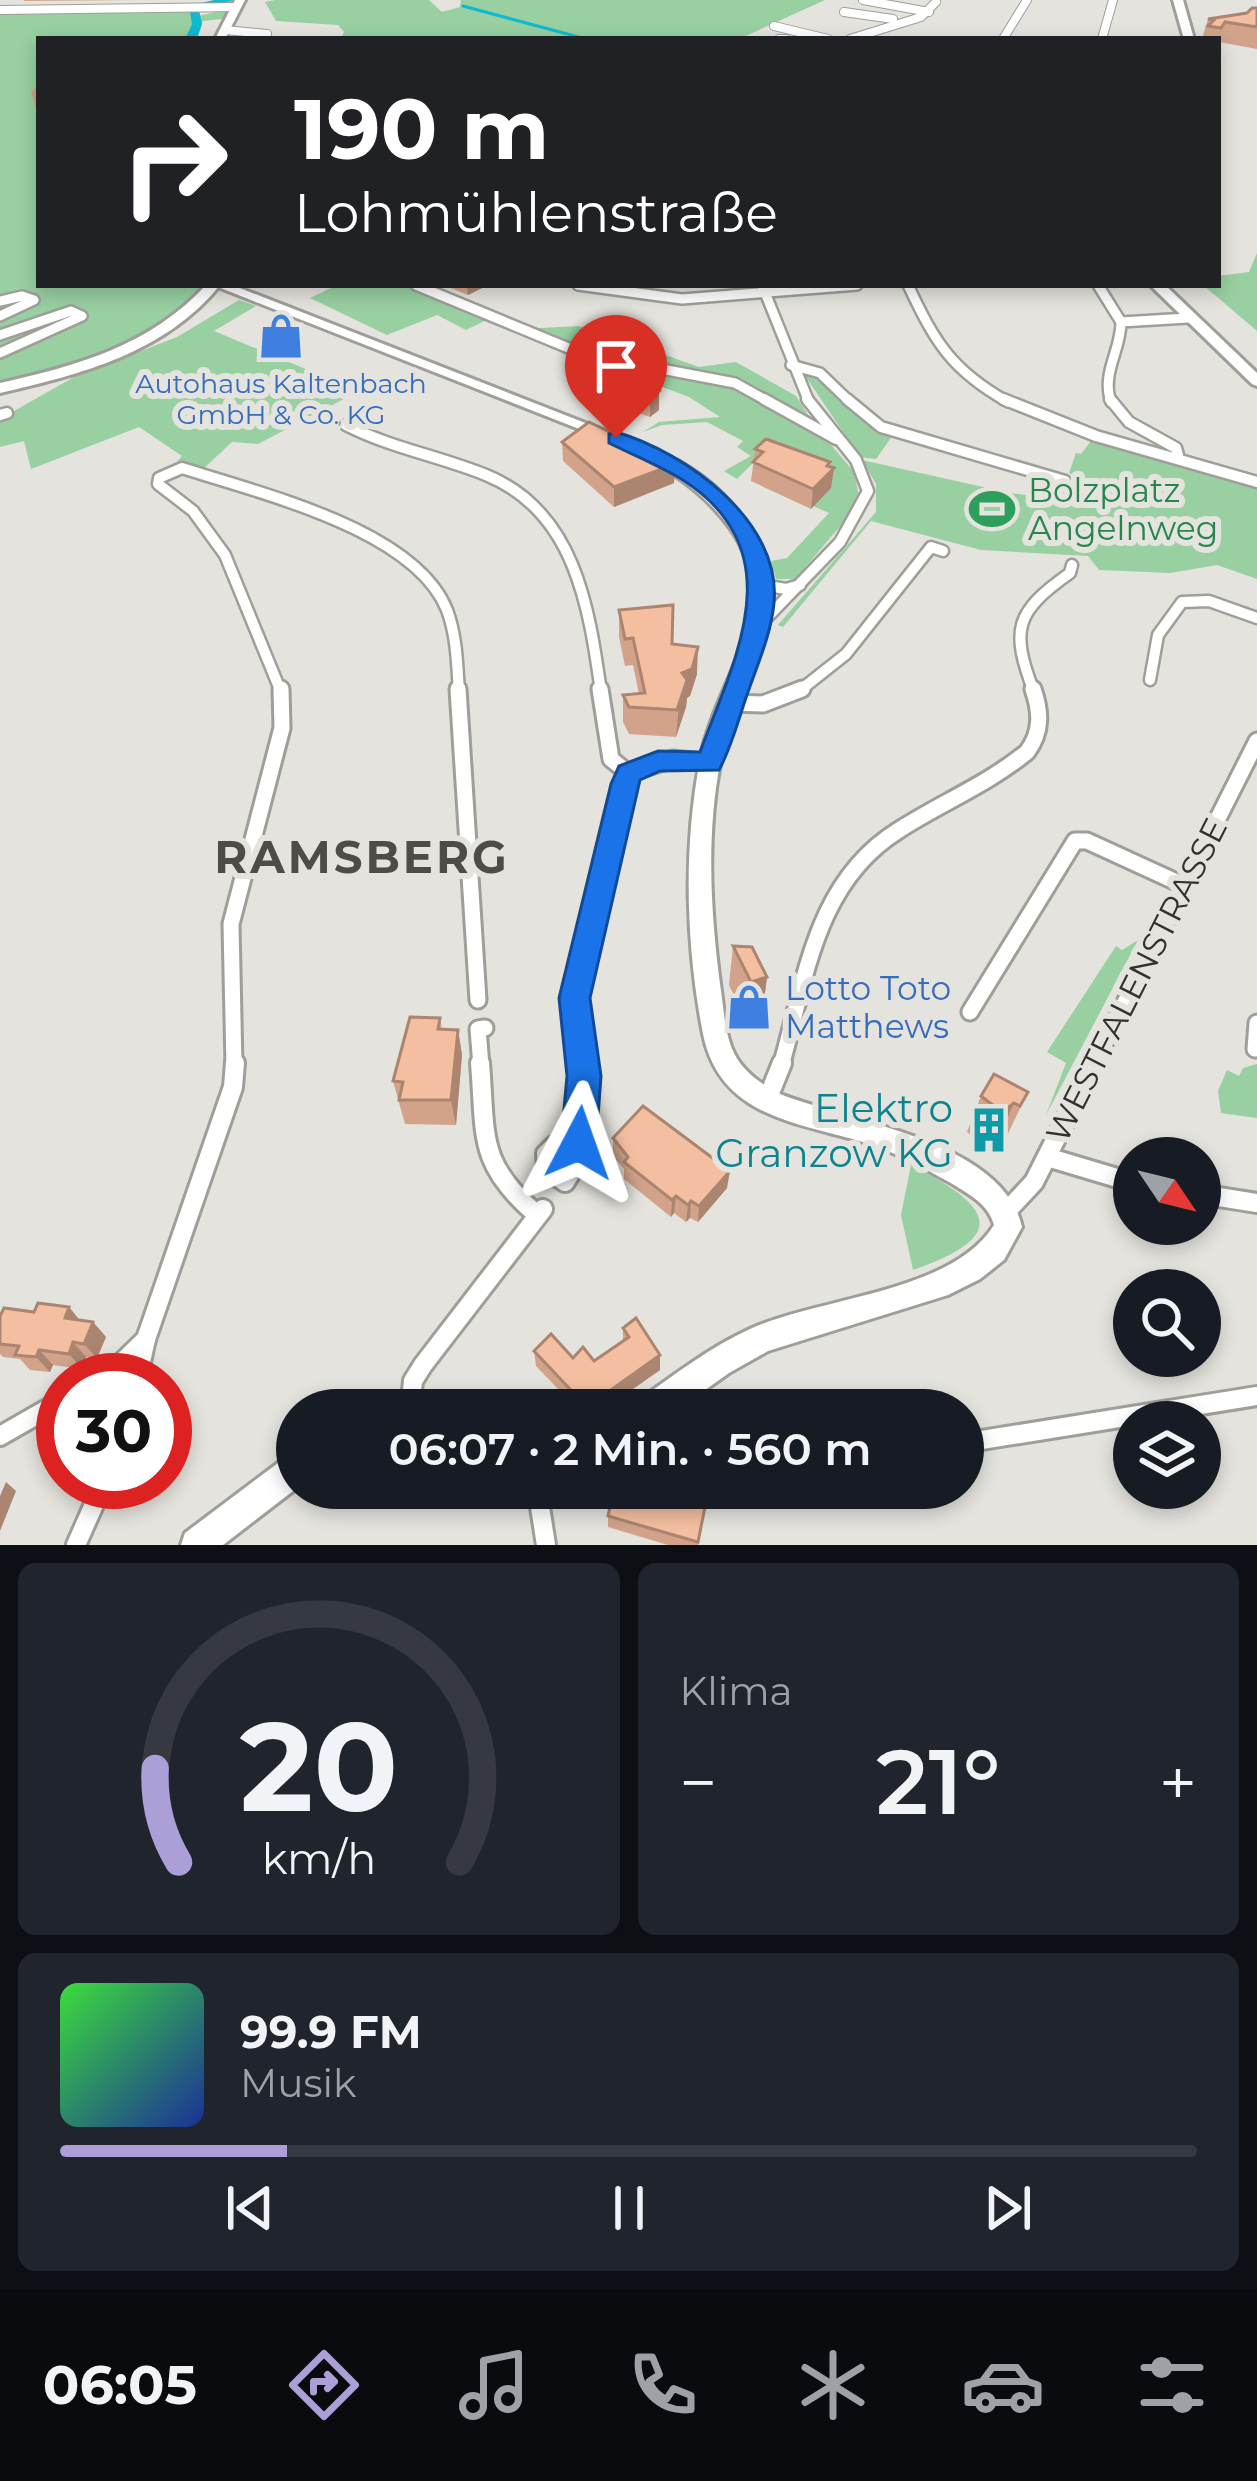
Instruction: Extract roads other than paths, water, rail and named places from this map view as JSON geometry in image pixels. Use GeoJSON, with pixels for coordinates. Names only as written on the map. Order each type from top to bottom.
{"type":"FeatureCollection","features":[{"type":"Feature","properties":{"kind":"main road"},"geometry":{"type":"LineString","coordinates":[[1178,0],[1188,36]]}},
{"type":"Feature","properties":{"kind":"main road"},"geometry":{"type":"LineString","coordinates":[[222,35],[238,3]]}},
{"type":"Feature","properties":{"kind":"main road"},"geometry":{"type":"LineString","coordinates":[[0,388],[118,352],[180,317],[213,288]]}},
{"type":"Feature","properties":{"kind":"main road"},"geometry":{"type":"LineString","coordinates":[[224,288],[631,445],[694,478],[731,513],[752,550],[762,592],[758,627],[710,763],[701,840],[710,1001],[726,1065],[742,1084],[766,1100],[895,1141],[984,1189],[1006,1212],[1008,1227],[1002,1246],[971,1272],[940,1286],[826,1315],[764,1338],[680,1389]]}},
{"type":"Feature","properties":{"kind":"main road"},"geometry":{"type":"LineString","coordinates":[[1159,288],[1257,381]]}},
{"type":"Feature","properties":{"kind":"main road"},"geometry":{"type":"LineString","coordinates":[[198,1545],[276,1484]]}},
{"type":"Feature","properties":{"kind":"street"},"geometry":{"type":"LineString","coordinates":[[1005,36],[1028,0]]}},
{"type":"Feature","properties":{"kind":"street"},"geometry":{"type":"LineString","coordinates":[[1103,36],[1113,0]]}},
{"type":"Feature","properties":{"kind":"street"},"geometry":{"type":"LineString","coordinates":[[862,1],[929,12]]}},
{"type":"Feature","properties":{"kind":"street"},"geometry":{"type":"LineString","coordinates":[[859,36],[929,12],[937,1]]}},
{"type":"Feature","properties":{"kind":"street"},"geometry":{"type":"LineString","coordinates":[[0,10],[198,9],[238,3]]}},
{"type":"Feature","properties":{"kind":"street"},"geometry":{"type":"LineString","coordinates":[[844,12],[899,22]]}},
{"type":"Feature","properties":{"kind":"street"},"geometry":{"type":"LineString","coordinates":[[774,26],[816,36]]}},
{"type":"Feature","properties":{"kind":"street"},"geometry":{"type":"LineString","coordinates":[[222,35],[260,30],[267,36]]}},
{"type":"Feature","properties":{"kind":"street"},"geometry":{"type":"LineString","coordinates":[[423,288],[592,357],[726,380],[836,439]]}},
{"type":"Feature","properties":{"kind":"street"},"geometry":{"type":"LineString","coordinates":[[599,288],[667,298],[801,288]]}},
{"type":"Feature","properties":{"kind":"street"},"geometry":{"type":"LineString","coordinates":[[662,288],[667,298]]}},
{"type":"Feature","properties":{"kind":"street"},"geometry":{"type":"LineString","coordinates":[[910,288],[938,345],[955,366],[994,396],[1048,419],[1257,482]]}},
{"type":"Feature","properties":{"kind":"street"},"geometry":{"type":"LineString","coordinates":[[1100,288],[1120,322],[1121,347],[1106,378],[1108,394],[1125,418],[1176,448],[1177,457]]}},
{"type":"Feature","properties":{"kind":"street"},"geometry":{"type":"LineString","coordinates":[[758,627],[790,598],[867,502],[864,474],[814,411],[791,365],[764,290]]}},
{"type":"Feature","properties":{"kind":"street"},"geometry":{"type":"LineString","coordinates":[[0,302],[22,296],[34,300],[0,316]]}},
{"type":"Feature","properties":{"kind":"street"},"geometry":{"type":"LineString","coordinates":[[0,335],[71,311],[82,316],[52,334],[0,353]]}},
{"type":"Feature","properties":{"kind":"street"},"geometry":{"type":"LineString","coordinates":[[1120,322],[1188,318]]}},
{"type":"Feature","properties":{"kind":"street"},"geometry":{"type":"LineString","coordinates":[[791,365],[828,375],[859,413],[881,428],[1065,481]]}},
{"type":"Feature","properties":{"kind":"street"},"geometry":{"type":"LineString","coordinates":[[346,425],[386,445],[504,483],[528,498],[552,523],[586,612],[611,759],[628,773]]}},
{"type":"Feature","properties":{"kind":"street"},"geometry":{"type":"LineString","coordinates":[[143,1353],[233,1087],[231,924],[283,722],[280,682],[225,555],[193,512],[158,484],[160,478],[182,468],[368,533],[415,562],[441,593],[455,636],[478,1000]]}},
{"type":"Feature","properties":{"kind":"street"},"geometry":{"type":"LineString","coordinates":[[729,703],[767,700],[820,680],[844,660],[890,594],[932,547],[943,551]]}},
{"type":"Feature","properties":{"kind":"street"},"geometry":{"type":"LineString","coordinates":[[766,1100],[810,944],[851,873],[903,824],[1014,766],[1035,743],[1038,714],[1019,652],[1020,626],[1036,597],[1070,573],[1072,565]]}},
{"type":"Feature","properties":{"kind":"street"},"geometry":{"type":"LineString","coordinates":[[762,592],[800,585]]}},
{"type":"Feature","properties":{"kind":"street"},"geometry":{"type":"LineString","coordinates":[[762,592],[790,598]]}},
{"type":"Feature","properties":{"kind":"street"},"geometry":{"type":"LineString","coordinates":[[1150,680],[1158,635],[1182,602],[1203,600],[1257,618]]}},
{"type":"Feature","properties":{"kind":"street","name":"WESTFALENSTRASSE"},"geometry":{"type":"LineString","coordinates":[[1006,1212],[1028,1192],[1047,1157],[1183,885],[1251,765],[1257,741]]}},
{"type":"Feature","properties":{"kind":"street"},"geometry":{"type":"LineString","coordinates":[[628,773],[665,760],[710,763]]}},
{"type":"Feature","properties":{"kind":"street"},"geometry":{"type":"LineString","coordinates":[[579,1143],[584,1076],[574,998],[628,773]]}},
{"type":"Feature","properties":{"kind":"street"},"geometry":{"type":"LineString","coordinates":[[970,1012],[1075,841],[1087,841],[1183,885]]}},
{"type":"Feature","properties":{"kind":"street"},"geometry":{"type":"LineString","coordinates":[[1255,1049],[1257,1023]]}},
{"type":"Feature","properties":{"kind":"street"},"geometry":{"type":"LineString","coordinates":[[412,1389],[413,1381],[469,1301],[540,1211],[506,1188],[487,1155],[478,1029],[485,1028]]}},
{"type":"Feature","properties":{"kind":"street"},"geometry":{"type":"LineString","coordinates":[[1047,1157],[1113,1177]]}},
{"type":"Feature","properties":{"kind":"street"},"geometry":{"type":"LineString","coordinates":[[1221,1197],[1257,1203]]}},
{"type":"Feature","properties":{"kind":"street"},"geometry":{"type":"LineString","coordinates":[[132,1353],[146,1339]]}},
{"type":"Feature","properties":{"kind":"street"},"geometry":{"type":"LineString","coordinates":[[984,1440],[1257,1396]]}},
{"type":"Feature","properties":{"kind":"street"},"geometry":{"type":"LineString","coordinates":[[0,1436],[36,1415]]}},
{"type":"Feature","properties":{"kind":"street"},"geometry":{"type":"LineString","coordinates":[[76,1545],[92,1509]]}},
{"type":"Feature","properties":{"kind":"street"},"geometry":{"type":"LineString","coordinates":[[540,1509],[546,1545]]}},
{"type":"Feature","properties":{"kind":"waterway"},"geometry":{"type":"LineString","coordinates":[[192,36],[197,24],[193,8],[228,0]]}},
{"type":"Feature","properties":{"kind":"waterway"},"geometry":{"type":"LineString","coordinates":[[463,6],[575,36]]}},
{"type":"Feature","properties":{"kind":"place","name":"Autohaus Kaltenbach GmbH & Co. KG"},"geometry":{"type":"Point","coordinates":[281,336]}},
{"type":"Feature","properties":{"kind":"place","name":"Bolzplatz Angelnweg"},"geometry":{"type":"Point","coordinates":[992,509]}},
{"type":"Feature","properties":{"kind":"place","name":"Lotto Toto Matthews"},"geometry":{"type":"Point","coordinates":[749,1007]}},
{"type":"Feature","properties":{"kind":"place","name":"Elektro Granzow KG"},"geometry":{"type":"Point","coordinates":[989,1130]}},
{"type":"Feature","properties":{"kind":"district","name":"RAMSBERG"},"geometry":{"type":"Point","coordinates":[362,856]}}]}
